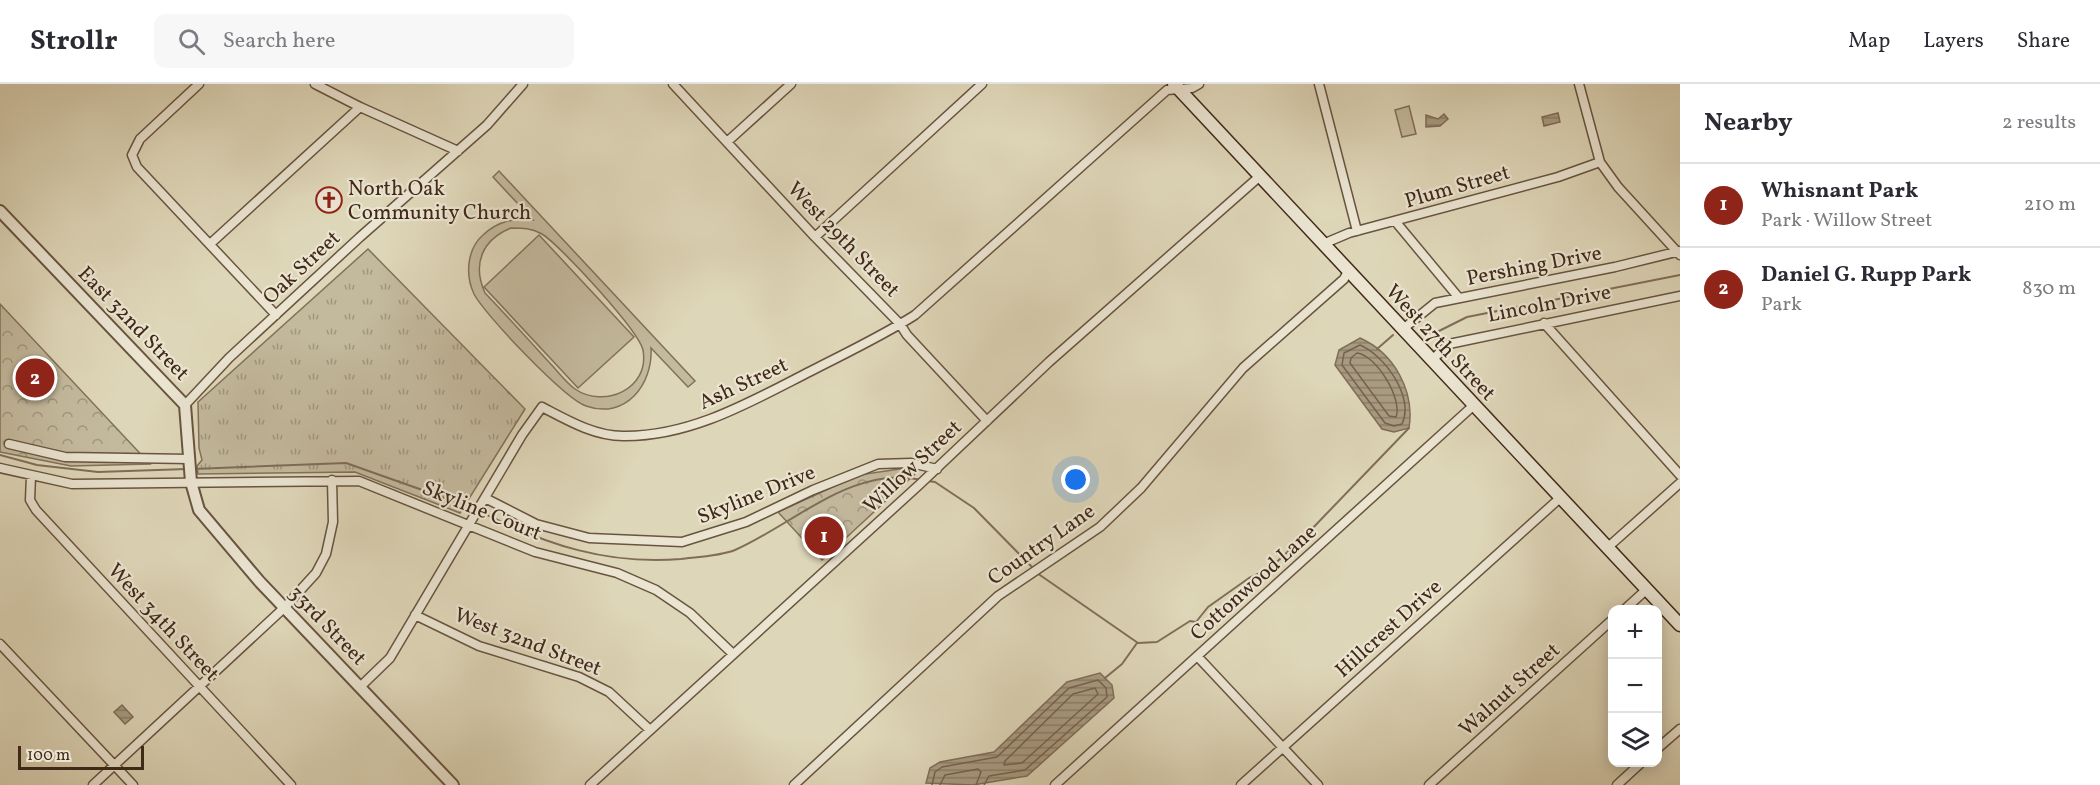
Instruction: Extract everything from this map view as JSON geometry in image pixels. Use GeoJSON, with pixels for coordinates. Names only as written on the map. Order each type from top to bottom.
{"type":"FeatureCollection","features":[{"type":"Feature","properties":{"kind":"main road","name":"West 27th Street"},"geometry":{"type":"LineString","coordinates":[[1177,87],[1680,625]]}},
{"type":"Feature","properties":{"kind":"street"},"geometry":{"type":"LineString","coordinates":[[199,84],[140,139],[132,155],[137,167],[276,315]]}},
{"type":"Feature","properties":{"kind":"street"},"geometry":{"type":"LineString","coordinates":[[315,84],[458,151]]}},
{"type":"Feature","properties":{"kind":"street","name":"Oak Street"},"geometry":{"type":"LineString","coordinates":[[185,405],[229,358],[487,125],[523,84]]}},
{"type":"Feature","properties":{"kind":"street","name":"West 29th Street"},"geometry":{"type":"LineString","coordinates":[[673,84],[815,237],[900,324],[907,335],[987,421]]}},
{"type":"Feature","properties":{"kind":"street"},"geometry":{"type":"LineString","coordinates":[[727,142],[791,84]]}},
{"type":"Feature","properties":{"kind":"street"},"geometry":{"type":"LineString","coordinates":[[815,237],[982,84]]}},
{"type":"Feature","properties":{"kind":"street","name":"Ash Street"},"geometry":{"type":"LineString","coordinates":[[360,687],[390,658],[542,407],[582,427],[621,436],[689,428],[755,400],[900,324],[918,312],[1167,90],[1197,84]]}},
{"type":"Feature","properties":{"kind":"street"},"geometry":{"type":"LineString","coordinates":[[1319,84],[1357,231]]}},
{"type":"Feature","properties":{"kind":"street"},"geometry":{"type":"LineString","coordinates":[[1579,84],[1600,162],[1618,187],[1679,252]]}},
{"type":"Feature","properties":{"kind":"street"},"geometry":{"type":"LineString","coordinates":[[210,244],[360,107]]}},
{"type":"Feature","properties":{"kind":"street","name":"Plum Street"},"geometry":{"type":"LineString","coordinates":[[1323,244],[1357,231],[1558,177],[1600,162]]}},
{"type":"Feature","properties":{"kind":"street","name":"Willow Street"},"geometry":{"type":"LineString","coordinates":[[590,785],[920,485],[1049,362],[1260,176]]}},
{"type":"Feature","properties":{"kind":"street","name":"East 32nd Street"},"geometry":{"type":"LineString","coordinates":[[0,212],[185,405],[191,483]]}},
{"type":"Feature","properties":{"kind":"street"},"geometry":{"type":"LineString","coordinates":[[1395,222],[1459,298]]}},
{"type":"Feature","properties":{"kind":"street","name":"Pershing Drive"},"geometry":{"type":"LineString","coordinates":[[1402,329],[1435,303],[1679,252]]}},
{"type":"Feature","properties":{"kind":"street","name":"Country Lane"},"geometry":{"type":"LineString","coordinates":[[794,785],[998,596],[1100,527],[1141,488],[1243,368],[1344,279],[1348,271]]}},
{"type":"Feature","properties":{"kind":"street","name":"Lincoln Drive"},"geometry":{"type":"LineString","coordinates":[[1432,360],[1449,344],[1680,296]]}},
{"type":"Feature","properties":{"kind":"street"},"geometry":{"type":"LineString","coordinates":[[1544,323],[1680,475]]}},
{"type":"Feature","properties":{"kind":"street","name":"Cottonwood Lane"},"geometry":{"type":"LineString","coordinates":[[1055,785],[1474,405]]}},
{"type":"Feature","properties":{"kind":"street"},"geometry":{"type":"LineString","coordinates":[[9,444],[65,457],[189,459]]}},
{"type":"Feature","properties":{"kind":"street","name":"Skyline Drive"},"geometry":{"type":"LineString","coordinates":[[485,498],[536,524],[589,538],[682,542],[746,522],[872,466],[911,463],[935,471]]}},
{"type":"Feature","properties":{"kind":"street"},"geometry":{"type":"LineString","coordinates":[[0,468],[72,484],[191,483]]}},
{"type":"Feature","properties":{"kind":"street","name":"West 34th Street"},"geometry":{"type":"LineString","coordinates":[[31,476],[30,500],[36,510],[291,785]]}},
{"type":"Feature","properties":{"kind":"street"},"geometry":{"type":"LineString","coordinates":[[93,785],[285,607],[316,573],[326,554],[333,522],[332,480]]}},
{"type":"Feature","properties":{"kind":"street","name":"Skyline Court"},"geometry":{"type":"LineString","coordinates":[[191,483],[332,480],[359,481],[370,484],[535,552],[617,573],[656,590],[690,613],[733,654]]}},
{"type":"Feature","properties":{"kind":"street","name":"33rd Street"},"geometry":{"type":"LineString","coordinates":[[191,483],[199,510],[285,607],[453,785]]}},
{"type":"Feature","properties":{"kind":"street"},"geometry":{"type":"LineString","coordinates":[[1607,548],[1680,483]]}},
{"type":"Feature","properties":{"kind":"street","name":"Hillcrest Drive"},"geometry":{"type":"LineString","coordinates":[[1241,785],[1560,498]]}},
{"type":"Feature","properties":{"kind":"street"},"geometry":{"type":"LineString","coordinates":[[1629,605],[1647,590]]}},
{"type":"Feature","properties":{"kind":"street","name":"West 32nd Street"},"geometry":{"type":"LineString","coordinates":[[416,615],[479,646],[579,677],[609,692],[650,730]]}},
{"type":"Feature","properties":{"kind":"street","name":"Walnut Street"},"geometry":{"type":"LineString","coordinates":[[1429,785],[1608,624]]}},
{"type":"Feature","properties":{"kind":"street"},"geometry":{"type":"LineString","coordinates":[[0,644],[133,785]]}},
{"type":"Feature","properties":{"kind":"street"},"geometry":{"type":"LineString","coordinates":[[1198,657],[1318,785]]}},
{"type":"Feature","properties":{"kind":"street"},"geometry":{"type":"LineString","coordinates":[[1662,745],[1680,729]]}},
{"type":"Feature","properties":{"kind":"street"},"geometry":{"type":"LineString","coordinates":[[1617,785],[1637,767]]}},
{"type":"Feature","properties":{"kind":"green space"},"geometry":{"type":"Polygon","coordinates":[[[1409,106],[1416,134],[1402,137],[1395,110],[1409,106]]]}},
{"type":"Feature","properties":{"kind":"green space"},"geometry":{"type":"Polygon","coordinates":[[[499,171],[695,381],[688,387],[651,348],[647,374],[642,386],[634,396],[613,408],[600,409],[586,406],[576,400],[526,355],[481,305],[469,279],[471,255],[483,235],[494,226],[506,222],[533,220],[493,177],[499,171]],[[511,228],[493,239],[482,254],[480,272],[485,293],[575,389],[587,395],[599,397],[623,392],[632,385],[643,364],[643,350],[628,325],[598,289],[551,241],[534,231],[511,228]]]}},
{"type":"Feature","properties":{"kind":"green space"},"geometry":{"type":"Polygon","coordinates":[[[539,235],[634,337],[578,388],[484,287],[539,235]]]}},
{"type":"Feature","properties":{"kind":"green space"},"geometry":{"type":"Polygon","coordinates":[[[368,249],[525,409],[460,513],[355,472],[198,474],[197,466],[202,460],[199,448],[198,402],[368,249]]]}},
{"type":"Feature","properties":{"kind":"green space"},"geometry":{"type":"Polygon","coordinates":[[[0,304],[150,464],[71,466],[0,452],[0,304]]]}},
{"type":"Feature","properties":{"kind":"green space"},"geometry":{"type":"Polygon","coordinates":[[[906,468],[916,470],[915,474],[822,560],[778,512],[859,475],[906,468]]]}},
{"type":"Feature","properties":{"kind":"water"},"geometry":{"type":"Polygon","coordinates":[[[1558,113],[1560,122],[1544,126],[1542,117],[1558,113]]]}},
{"type":"Feature","properties":{"kind":"water"},"geometry":{"type":"Polygon","coordinates":[[[1444,114],[1448,119],[1440,126],[1426,127],[1426,115],[1438,119],[1444,114]]]}},
{"type":"Feature","properties":{"kind":"water"},"geometry":{"type":"Polygon","coordinates":[[[1360,338],[1383,353],[1399,375],[1409,400],[1409,428],[1394,432],[1382,429],[1335,365],[1339,350],[1360,338]]]}},
{"type":"Feature","properties":{"kind":"water"},"geometry":{"type":"Polygon","coordinates":[[[1100,673],[1112,685],[1114,698],[1027,776],[973,785],[926,783],[930,768],[940,762],[994,752],[1067,682],[1100,673]]]}},
{"type":"Feature","properties":{"kind":"water"},"geometry":{"type":"Polygon","coordinates":[[[122,705],[133,717],[125,724],[114,712],[122,705]]]}},
{"type":"Feature","properties":{"kind":"waterway"},"geometry":{"type":"LineString","coordinates":[[1425,334],[1439,331],[1467,317],[1680,275]]}},
{"type":"Feature","properties":{"kind":"waterway"},"geometry":{"type":"LineString","coordinates":[[1377,349],[1393,335]]}},
{"type":"Feature","properties":{"kind":"waterway"},"geometry":{"type":"LineString","coordinates":[[1037,573],[1138,643],[1157,642],[1190,621],[1196,622],[1208,607],[1249,578],[1269,569],[1307,534],[1409,428]]}},
{"type":"Feature","properties":{"kind":"waterway"},"geometry":{"type":"LineString","coordinates":[[0,455],[37,465],[98,472],[187,469]]}},
{"type":"Feature","properties":{"kind":"waterway"},"geometry":{"type":"LineString","coordinates":[[193,469],[346,463],[476,509]]}},
{"type":"Feature","properties":{"kind":"waterway"},"geometry":{"type":"LineString","coordinates":[[481,512],[530,534],[578,550],[628,559],[681,559],[716,555],[735,550],[825,499],[849,488],[897,477],[922,480]]}},
{"type":"Feature","properties":{"kind":"waterway"},"geometry":{"type":"LineString","coordinates":[[928,481],[935,482],[974,508],[1033,568]]}},
{"type":"Feature","properties":{"kind":"waterway"},"geometry":{"type":"LineString","coordinates":[[1105,678],[1122,664],[1137,643]]}},
{"type":"Feature","properties":{"kind":"place","name":"North Oak Community Church"},"geometry":{"type":"Point","coordinates":[329,200]}},
{"type":"Feature","properties":{"kind":"place","name":"Daniel G. Rupp Park"},"geometry":{"type":"Point","coordinates":[35,378]}},
{"type":"Feature","properties":{"kind":"place","name":"Whisnant Park"},"geometry":{"type":"Point","coordinates":[824,536]}}]}
